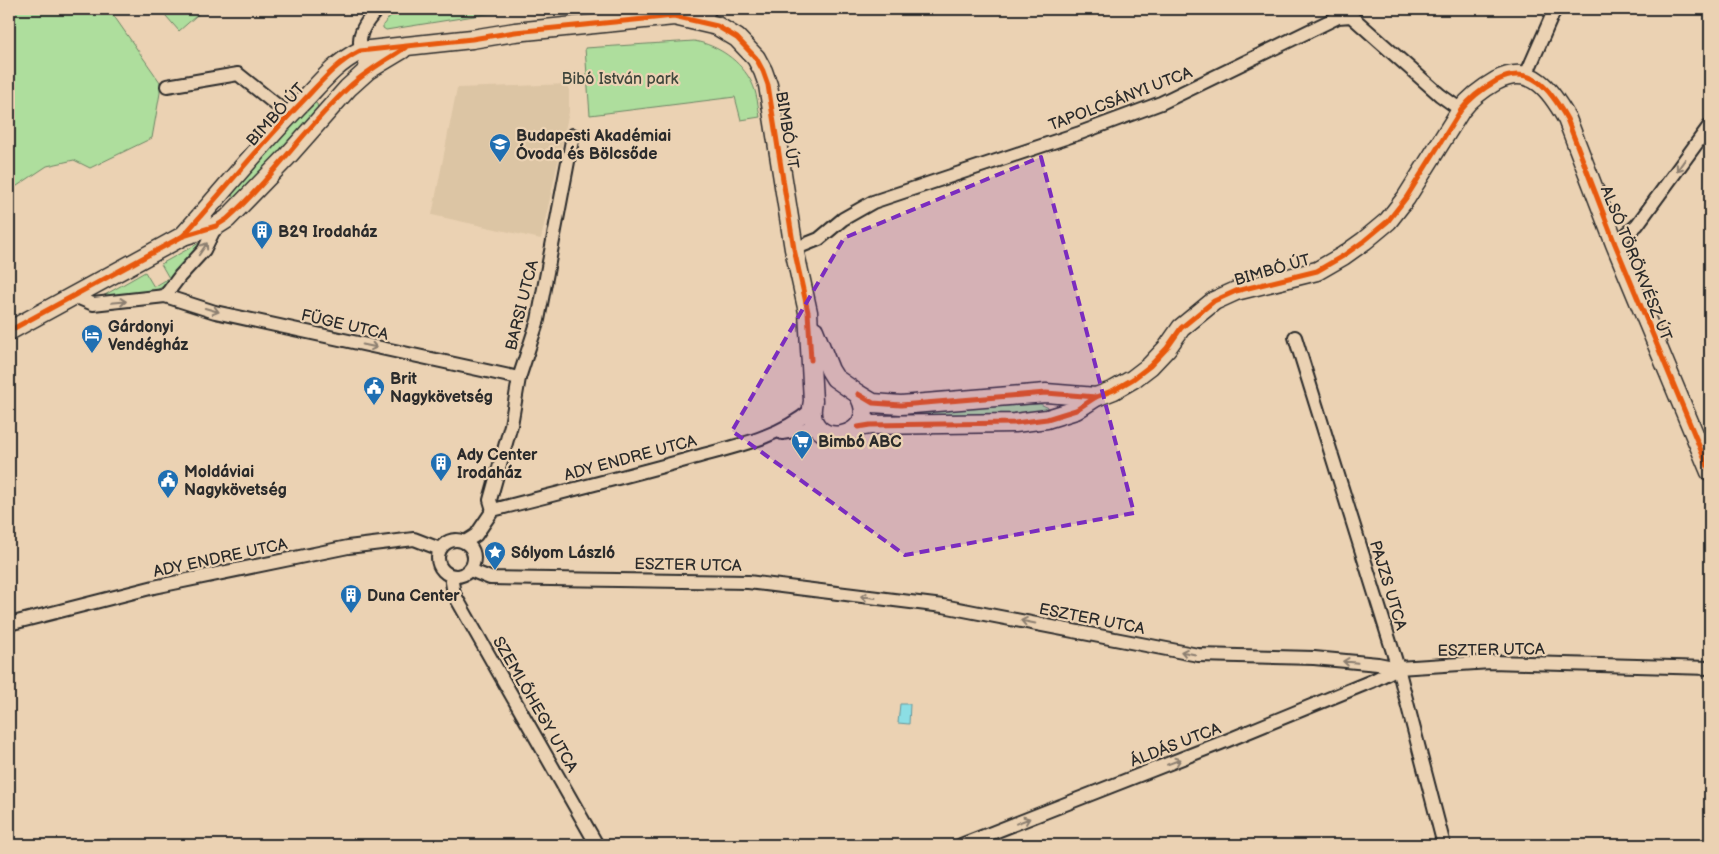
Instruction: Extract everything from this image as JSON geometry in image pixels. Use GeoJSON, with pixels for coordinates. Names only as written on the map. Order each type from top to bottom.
{"type":"FeatureCollection","features":[{"type":"Feature","properties":{"kind":"street"},"geometry":{"type":"LineString","coordinates":[[368,70],[360,52],[360,38],[366,22],[378,9]]}},
{"type":"Feature","properties":{"kind":"street"},"geometry":{"type":"LineString","coordinates":[[1526,75],[1555,9]]}},
{"type":"Feature","properties":{"kind":"street","name":"BIMBÓ ÚT"},"geometry":{"type":"LineString","coordinates":[[183,236],[289,115],[335,67],[347,58],[360,52],[515,32],[674,16],[706,15],[717,26],[737,38],[756,58],[763,71],[768,86],[794,249],[808,312],[830,370],[835,378],[873,403],[901,404],[1046,393],[1096,397]]}},
{"type":"Feature","properties":{"kind":"street","name":"TAPOLCSÁNYI UTCA"},"geometry":{"type":"LineString","coordinates":[[794,249],[819,239],[843,220],[873,202],[1080,133],[1161,103],[1338,17],[1351,16],[1444,99],[1461,110]]}},
{"type":"Feature","properties":{"kind":"street","name":"BIMBÓ ÚT"},"geometry":{"type":"LineString","coordinates":[[9,331],[183,236],[216,226],[227,219],[238,210],[348,88],[368,70],[407,46]]}},
{"type":"Feature","properties":{"kind":"street"},"geometry":{"type":"LineString","coordinates":[[167,86],[238,74],[289,115]]}},
{"type":"Feature","properties":{"kind":"street","name":"BIMBÓ ÚT"},"geometry":{"type":"LineString","coordinates":[[808,312],[813,419],[817,427],[824,433],[842,436],[858,427],[878,425],[1015,423],[1047,419],[1076,410],[1096,397],[1114,390],[1133,379],[1150,366],[1182,328],[1214,301],[1236,291],[1317,271],[1364,241],[1388,221],[1406,198],[1470,98],[1489,85],[1512,74],[1526,75]]}},
{"type":"Feature","properties":{"kind":"street","name":"ALSÓ TÖRÖKVÉSZ ÚT"},"geometry":{"type":"LineString","coordinates":[[1526,75],[1535,79],[1557,101],[1567,120],[1615,244],[1710,472]]}},
{"type":"Feature","properties":{"kind":"street"},"geometry":{"type":"LineString","coordinates":[[1615,244],[1637,225],[1710,126]]}},
{"type":"Feature","properties":{"kind":"street","name":"BARSI UTCA"},"geometry":{"type":"LineString","coordinates":[[493,510],[490,500],[511,425],[519,378],[538,320],[573,135]]}},
{"type":"Feature","properties":{"kind":"street"},"geometry":{"type":"LineString","coordinates":[[165,296],[204,250],[216,226]]}},
{"type":"Feature","properties":{"kind":"street","name":"FÜGE UTCA"},"geometry":{"type":"LineString","coordinates":[[74,296],[94,304],[165,296],[215,312],[519,378]]}},
{"type":"Feature","properties":{"kind":"street","name":"PAJZS UTCA"},"geometry":{"type":"LineString","coordinates":[[1295,337],[1398,668],[1444,845]]}},
{"type":"Feature","properties":{"kind":"street"},"geometry":{"type":"LineString","coordinates":[[812,406],[825,389],[832,386],[852,390],[863,406],[862,420],[858,427]]}},
{"type":"Feature","properties":{"kind":"street","name":"ADY ENDRE UTCA"},"geometry":{"type":"LineString","coordinates":[[493,510],[630,475],[770,435],[801,419],[812,406]]}},
{"type":"Feature","properties":{"kind":"street"},"geometry":{"type":"LineString","coordinates":[[770,435],[817,427]]}},
{"type":"Feature","properties":{"kind":"street"},"geometry":{"type":"LineString","coordinates":[[465,542],[476,535],[493,510]]}},
{"type":"Feature","properties":{"kind":"street","name":"ADY ENDRE UTCA"},"geometry":{"type":"LineString","coordinates":[[9,624],[154,587],[348,547],[414,539],[440,549]]}},
{"type":"Feature","properties":{"kind":"street"},"geometry":{"type":"LineString","coordinates":[[449,541],[465,542],[473,550],[473,566],[461,576],[446,574],[439,565],[440,549],[449,541]]}},
{"type":"Feature","properties":{"kind":"street","name":"ESZTER UTCA"},"geometry":{"type":"LineString","coordinates":[[470,570],[490,578],[748,582],[943,606],[1198,655],[1314,658],[1378,664],[1398,668],[1491,662],[1710,668]]}},
{"type":"Feature","properties":{"kind":"street","name":"SZEMLŐHEGY UTCA"},"geometry":{"type":"LineString","coordinates":[[451,576],[454,594],[597,845]]}},
{"type":"Feature","properties":{"kind":"street","name":"ÁLDÁS UTCA"},"geometry":{"type":"LineString","coordinates":[[961,845],[1249,732],[1372,681],[1398,668]]}},
{"type":"Feature","properties":{"kind":"highlighted area"},"geometry":{"type":"Polygon","coordinates":[[[1041,157],[1134,513],[905,555],[732,431],[844,238],[1041,157]]]}},
{"type":"Feature","properties":{"kind":"shaded area","name":"Budapesti Akadémiai Óvoda és Bölcsőde"},"geometry":{"type":"Polygon","coordinates":[[[569,84],[569,112],[541,239],[432,215],[457,88],[569,84]]]}},
{"type":"Feature","properties":{"kind":"green space"},"geometry":{"type":"Polygon","coordinates":[[[9,9],[109,9],[160,82],[160,93],[152,138],[90,168],[74,160],[47,166],[11,190],[12,201],[9,199],[9,9]]]}},
{"type":"Feature","properties":{"kind":"green space"},"geometry":{"type":"Polygon","coordinates":[[[160,9],[204,9],[179,31],[160,9]]]}},
{"type":"Feature","properties":{"kind":"green space"},"geometry":{"type":"Polygon","coordinates":[[[396,9],[488,9],[493,13],[386,30],[383,28],[383,25],[396,9]]]}},
{"type":"Feature","properties":{"kind":"green space","name":"Bibó István park"},"geometry":{"type":"Polygon","coordinates":[[[694,41],[720,50],[742,68],[754,87],[760,117],[741,120],[735,97],[590,115],[585,48],[694,41]]]}},
{"type":"Feature","properties":{"kind":"green space"},"geometry":{"type":"Polygon","coordinates":[[[309,102],[317,104],[318,109],[237,200],[233,199],[232,191],[309,102]]]}},
{"type":"Feature","properties":{"kind":"green space"},"geometry":{"type":"Polygon","coordinates":[[[199,243],[201,246],[180,270],[169,282],[157,290],[137,295],[103,296],[145,272],[154,287],[169,278],[161,264],[199,243]]]}},
{"type":"Feature","properties":{"kind":"green space"},"geometry":{"type":"Polygon","coordinates":[[[1040,404],[1049,408],[1040,412],[920,421],[914,414],[918,411],[1040,404]]]}},
{"type":"Feature","properties":{"kind":"water"},"geometry":{"type":"Polygon","coordinates":[[[900,704],[910,704],[909,724],[898,723],[900,704]]]}},
{"type":"Feature","properties":{"kind":"cycle path"},"geometry":{"type":"LineString","coordinates":[[183,236],[272,134],[323,80],[336,67],[360,51],[472,39],[515,32],[674,16],[717,26],[737,38],[756,58],[763,71],[768,85],[794,249],[808,312],[811,360]]}},
{"type":"Feature","properties":{"kind":"cycle path"},"geometry":{"type":"LineString","coordinates":[[9,331],[183,236],[216,226],[227,219],[259,187],[318,119],[349,87],[369,71],[405,48]]}},
{"type":"Feature","properties":{"kind":"cycle path"},"geometry":{"type":"LineString","coordinates":[[858,427],[870,425],[1015,423],[1047,419],[1076,410],[1096,397],[1114,390],[1150,366],[1167,348],[1181,328],[1214,301],[1236,291],[1317,271],[1364,241],[1388,221],[1406,198],[1461,110],[1469,101],[1481,90],[1496,81],[1509,76],[1520,75],[1530,77],[1539,82],[1554,99],[1567,119],[1615,244],[1710,472]]}},
{"type":"Feature","properties":{"kind":"cycle path"},"geometry":{"type":"LineString","coordinates":[[858,394],[873,403],[901,405],[1046,393],[1096,397]]}},
{"type":"Feature","properties":{"kind":"place","name":"Budapesti Akadémiai Óvoda és Bölcsőde"},"geometry":{"type":"Point","coordinates":[500,163]}},
{"type":"Feature","properties":{"kind":"place","name":"B29 Irodaház"},"geometry":{"type":"Point","coordinates":[262,250]}},
{"type":"Feature","properties":{"kind":"place","name":"Gárdonyi Vendégház"},"geometry":{"type":"Point","coordinates":[92,354]}},
{"type":"Feature","properties":{"kind":"place","name":"Brit Nagykövetség"},"geometry":{"type":"Point","coordinates":[374,406]}},
{"type":"Feature","properties":{"kind":"place","name":"Bimbó ABC"},"geometry":{"type":"Point","coordinates":[802,460]}},
{"type":"Feature","properties":{"kind":"place","name":"Ady Center Irodaház"},"geometry":{"type":"Point","coordinates":[441,482]}},
{"type":"Feature","properties":{"kind":"place","name":"Moldáviai Nagykövetség"},"geometry":{"type":"Point","coordinates":[168,499]}},
{"type":"Feature","properties":{"kind":"place","name":"Sólyom László"},"geometry":{"type":"Point","coordinates":[495,571]}},
{"type":"Feature","properties":{"kind":"place","name":"Duna Center"},"geometry":{"type":"Point","coordinates":[351,614]}}]}
